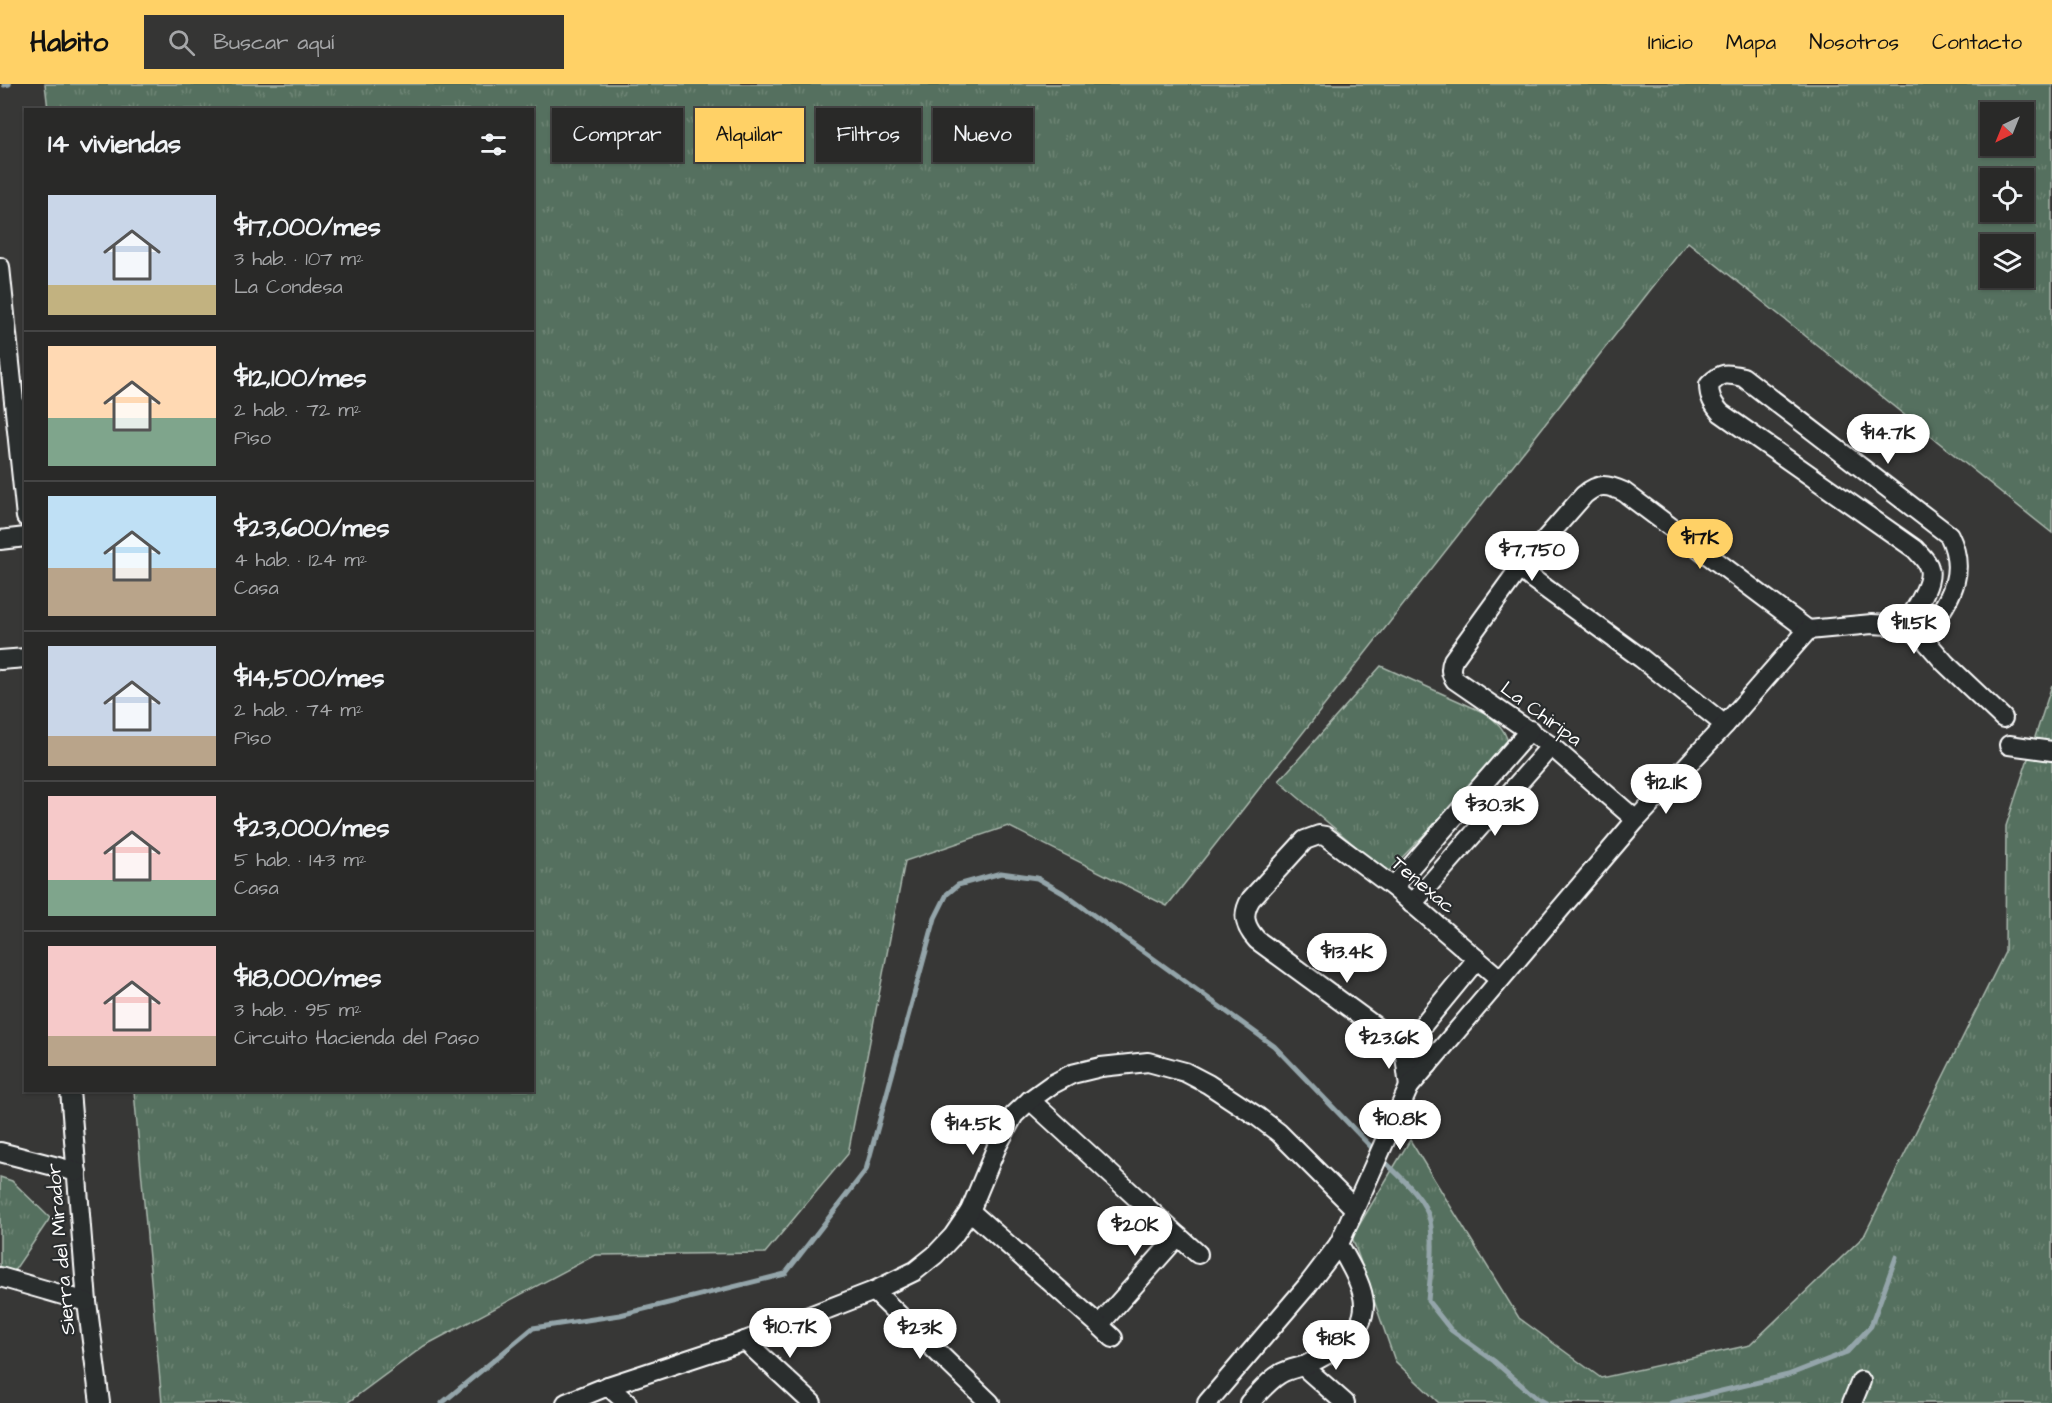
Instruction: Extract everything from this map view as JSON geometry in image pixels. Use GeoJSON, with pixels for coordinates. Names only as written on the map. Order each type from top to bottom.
{"type":"FeatureCollection","features":[{"type":"Feature","properties":{"kind":"street"},"geometry":{"type":"LineString","coordinates":[[0,267],[24,498]]}},
{"type":"Feature","properties":{"kind":"street"},"geometry":{"type":"LineString","coordinates":[[1905,626],[1928,583],[1930,571],[1927,561],[1915,549],[1721,413],[1709,395],[1709,384],[1716,377],[1728,373],[1743,377],[1949,535],[1959,565],[1955,585],[1924,639]]}},
{"type":"Feature","properties":{"kind":"street"},"geometry":{"type":"LineString","coordinates":[[1725,725],[1641,658],[1519,569],[1593,487],[1603,484],[1612,486],[1639,502],[1808,630],[1872,624],[1905,626],[1924,639],[1945,663],[2003,718]]}},
{"type":"Feature","properties":{"kind":"street"},"geometry":{"type":"LineString","coordinates":[[0,540],[24,537]]}},
{"type":"Feature","properties":{"kind":"street","name":"La Chiripa"},"geometry":{"type":"LineString","coordinates":[[1519,569],[1453,660],[1450,667],[1455,680],[1551,746],[1636,820]]}},
{"type":"Feature","properties":{"kind":"street"},"geometry":{"type":"LineString","coordinates":[[1928,583],[1955,585]]}},
{"type":"Feature","properties":{"kind":"street"},"geometry":{"type":"LineString","coordinates":[[1207,1403],[1307,1286],[1339,1244],[1409,1087],[1636,820],[1725,725],[1808,630]]}},
{"type":"Feature","properties":{"kind":"street"},"geometry":{"type":"LineString","coordinates":[[0,660],[24,658]]}},
{"type":"Feature","properties":{"kind":"street"},"geometry":{"type":"LineString","coordinates":[[1393,887],[1530,730]]}},
{"type":"Feature","properties":{"kind":"street"},"geometry":{"type":"LineString","coordinates":[[2009,745],[2052,751]]}},
{"type":"Feature","properties":{"kind":"street"},"geometry":{"type":"LineString","coordinates":[[1412,904],[1551,746]]}},
{"type":"Feature","properties":{"kind":"street","name":"Tenexac"},"geometry":{"type":"LineString","coordinates":[[1404,1048],[1250,933],[1244,916],[1251,899],[1301,844],[1319,835],[1332,840],[1393,887],[1500,979]]}},
{"type":"Feature","properties":{"kind":"street"},"geometry":{"type":"LineString","coordinates":[[1409,1087],[1404,1048],[1477,959]]}},
{"type":"Feature","properties":{"kind":"street"},"geometry":{"type":"LineString","coordinates":[[1404,1048],[1428,1065]]}},
{"type":"Feature","properties":{"kind":"street"},"geometry":{"type":"LineString","coordinates":[[566,1403],[608,1386],[744,1341],[874,1291],[915,1271],[953,1236],[970,1211],[1004,1131],[1014,1115],[1051,1085],[1072,1074],[1101,1067],[1149,1062],[1177,1070],[1208,1084],[1258,1117],[1296,1149],[1355,1209]]}},
{"type":"Feature","properties":{"kind":"street","name":"Sierra del Mirador"},"geometry":{"type":"LineString","coordinates":[[70,1092],[87,1302],[100,1403]]}},
{"type":"Feature","properties":{"kind":"street"},"geometry":{"type":"LineString","coordinates":[[1030,1100],[1198,1254]]}},
{"type":"Feature","properties":{"kind":"street"},"geometry":{"type":"LineString","coordinates":[[0,1152],[76,1172]]}},
{"type":"Feature","properties":{"kind":"street"},"geometry":{"type":"LineString","coordinates":[[970,1211],[1113,1338]]}},
{"type":"Feature","properties":{"kind":"street"},"geometry":{"type":"LineString","coordinates":[[1099,1325],[1178,1236]]}},
{"type":"Feature","properties":{"kind":"street"},"geometry":{"type":"LineString","coordinates":[[1250,1403],[1272,1379],[1289,1369],[1303,1366],[1330,1352],[1350,1337],[1359,1326],[1363,1315],[1362,1292],[1339,1244]]}},
{"type":"Feature","properties":{"kind":"street"},"geometry":{"type":"LineString","coordinates":[[0,1277],[87,1302]]}},
{"type":"Feature","properties":{"kind":"street"},"geometry":{"type":"LineString","coordinates":[[874,1291],[990,1403]]}},
{"type":"Feature","properties":{"kind":"street"},"geometry":{"type":"LineString","coordinates":[[744,1341],[812,1403]]}},
{"type":"Feature","properties":{"kind":"street"},"geometry":{"type":"LineString","coordinates":[[1303,1366],[1346,1403]]}},
{"type":"Feature","properties":{"kind":"street"},"geometry":{"type":"LineString","coordinates":[[1852,1403],[1861,1381]]}},
{"type":"Feature","properties":{"kind":"street"},"geometry":{"type":"LineString","coordinates":[[608,1386],[627,1403]]}},
{"type":"Feature","properties":{"kind":"green space"},"geometry":{"type":"Polygon","coordinates":[[[45,84],[2052,84],[2052,533],[1688,242],[1167,906],[1008,826],[905,861],[848,1154],[765,1253],[595,1255],[424,1346],[347,1403],[162,1403],[134,1092],[534,1092],[534,108],[48,108],[45,84]]]}},
{"type":"Feature","properties":{"kind":"green space"},"geometry":{"type":"Polygon","coordinates":[[[1381,666],[1485,713],[1500,726],[1508,742],[1504,752],[1387,873],[1279,781],[1381,666]]]}},
{"type":"Feature","properties":{"kind":"green space"},"geometry":{"type":"Polygon","coordinates":[[[2052,685],[2052,1403],[1439,1403],[1395,1361],[1352,1237],[1410,1140],[1519,1318],[1601,1378],[1750,1345],[1864,1236],[2005,952],[2006,826],[2052,685]]]}},
{"type":"Feature","properties":{"kind":"green space"},"geometry":{"type":"Polygon","coordinates":[[[0,1177],[12,1181],[50,1218],[14,1271],[0,1267],[0,1177]]]}},
{"type":"Feature","properties":{"kind":"waterway"},"geometry":{"type":"LineString","coordinates":[[4,85],[9,84]]}},
{"type":"Feature","properties":{"kind":"waterway"},"geometry":{"type":"LineString","coordinates":[[442,1403],[533,1328],[620,1315],[785,1274],[866,1170],[935,918],[947,894],[958,885],[1001,873],[1037,878],[1063,893],[1274,1046],[1376,1152]]}},
{"type":"Feature","properties":{"kind":"waterway"},"geometry":{"type":"LineString","coordinates":[[1382,1159],[1417,1195],[1430,1221],[1432,1261],[1428,1301],[1451,1330],[1494,1361],[1535,1397],[1546,1403]]}},
{"type":"Feature","properties":{"kind":"waterway"},"geometry":{"type":"LineString","coordinates":[[1671,1403],[1788,1375],[1847,1352],[1871,1326],[1896,1257]]}}]}
